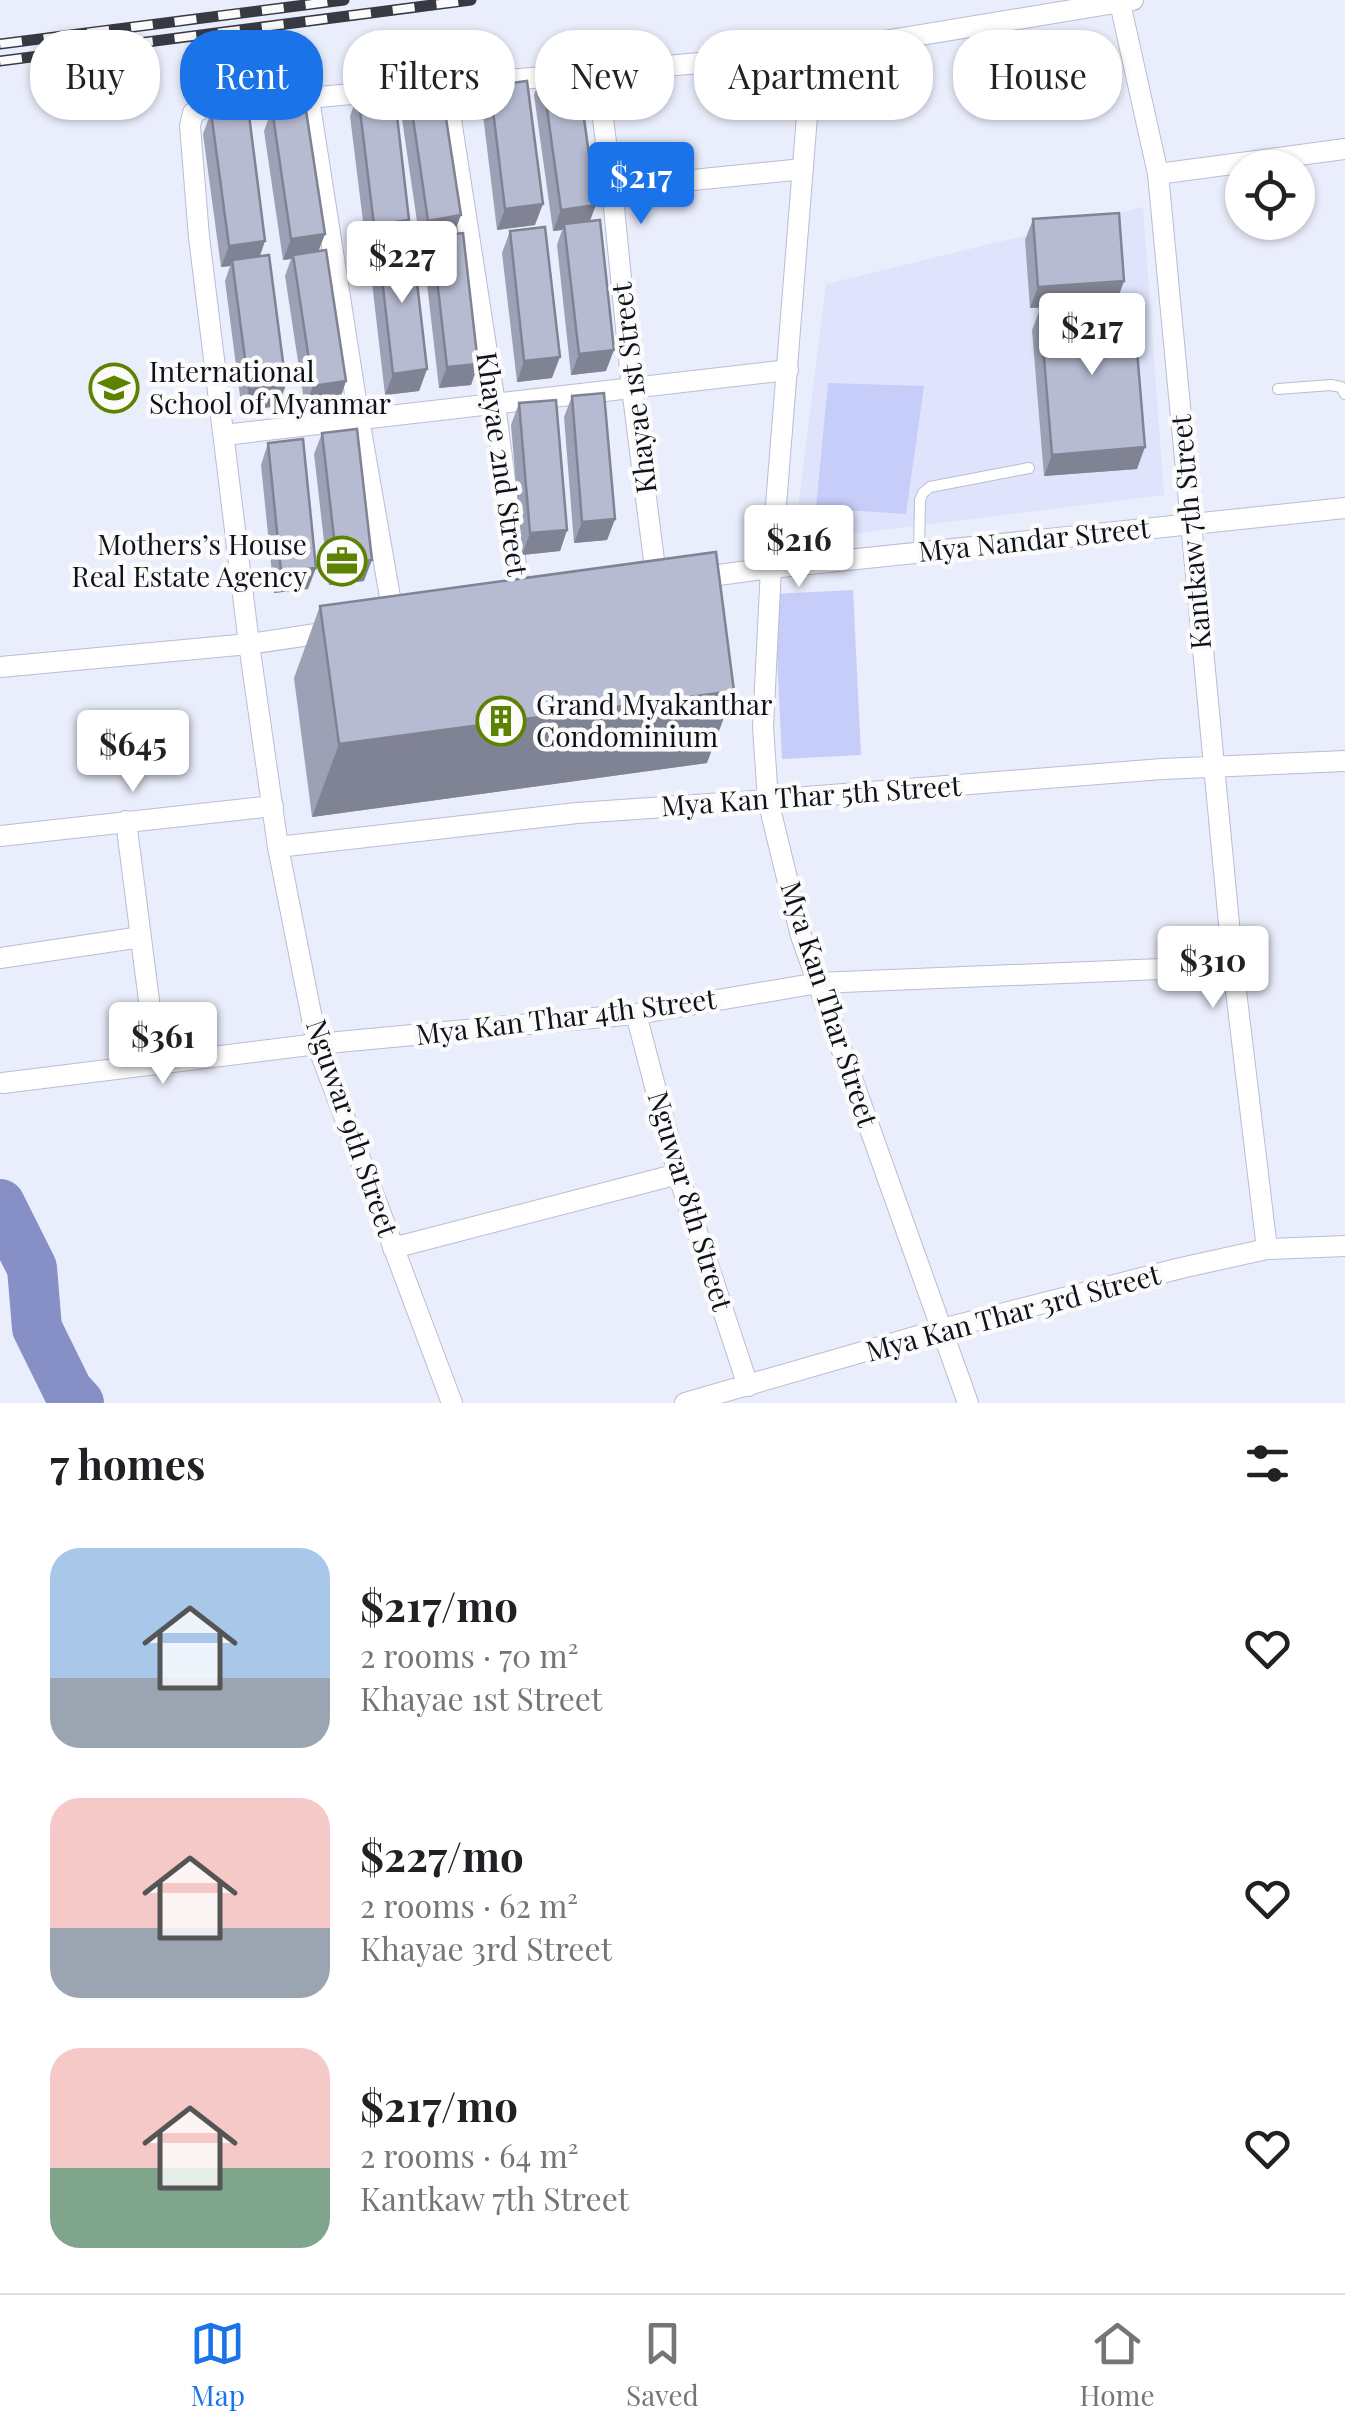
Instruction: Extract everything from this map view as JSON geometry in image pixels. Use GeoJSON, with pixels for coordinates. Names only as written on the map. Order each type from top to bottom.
{"type":"FeatureCollection","features":[{"type":"Feature","properties":{"kind":"street"},"geometry":{"type":"LineString","coordinates":[[933,32],[1126,1]]}},
{"type":"Feature","properties":{"kind":"street","name":"Kantkaw 7th Street"},"geometry":{"type":"LineString","coordinates":[[1126,1],[1158,174],[1233,966],[1267,1249]]}},
{"type":"Feature","properties":{"kind":"street","name":"Nguwar 9th Street"},"geometry":{"type":"LineString","coordinates":[[191,120],[199,237],[249,644],[278,847],[317,1044],[452,1403]]}},
{"type":"Feature","properties":{"kind":"street"},"geometry":{"type":"LineString","coordinates":[[0,666],[249,644],[386,624],[312,120]]}},
{"type":"Feature","properties":{"kind":"street","name":"Khayae 2nd Street"},"geometry":{"type":"LineString","coordinates":[[451,120],[522,604]]}},
{"type":"Feature","properties":{"kind":"street","name":"Khayae 1st Street"},"geometry":{"type":"LineString","coordinates":[[603,120],[632,388],[648,585]]}},
{"type":"Feature","properties":{"kind":"street","name":"Mya Kan Thar Street"},"geometry":{"type":"LineString","coordinates":[[807,120],[771,568],[762,727],[768,800],[801,936],[968,1403]]}},
{"type":"Feature","properties":{"kind":"street"},"geometry":{"type":"LineString","coordinates":[[1158,174],[1345,149]]}},
{"type":"Feature","properties":{"kind":"street"},"geometry":{"type":"LineString","coordinates":[[612,188],[803,169]]}},
{"type":"Feature","properties":{"kind":"street"},"geometry":{"type":"LineString","coordinates":[[224,435],[788,370]]}},
{"type":"Feature","properties":{"kind":"street","name":"Mya Nandar Street"},"geometry":{"type":"LineString","coordinates":[[648,585],[771,568],[1345,508]]}},
{"type":"Feature","properties":{"kind":"street","name":"Mya Kan Thar 5th Street"},"geometry":{"type":"LineString","coordinates":[[278,847],[577,813],[1162,769],[1345,761]]}},
{"type":"Feature","properties":{"kind":"street"},"geometry":{"type":"LineString","coordinates":[[0,836],[272,806]]}},
{"type":"Feature","properties":{"kind":"street"},"geometry":{"type":"LineString","coordinates":[[126,821],[158,1063]]}},
{"type":"Feature","properties":{"kind":"street"},"geometry":{"type":"LineString","coordinates":[[0,958],[141,937]]}},
{"type":"Feature","properties":{"kind":"street","name":"Mya Kan Thar 4th Street"},"geometry":{"type":"LineString","coordinates":[[3,1084],[317,1044],[636,1014],[818,983],[1233,966]]}},
{"type":"Feature","properties":{"kind":"street","name":"Nguwar 8th Street"},"geometry":{"type":"LineString","coordinates":[[636,1014],[678,1174],[748,1386]]}},
{"type":"Feature","properties":{"kind":"street"},"geometry":{"type":"LineString","coordinates":[[394,1248],[678,1174]]}},
{"type":"Feature","properties":{"kind":"street","name":"Mya Kan Thar 3rd Street"},"geometry":{"type":"LineString","coordinates":[[685,1403],[942,1329],[1267,1249],[1345,1246]]}},
{"type":"Feature","properties":{"kind":"lane"},"geometry":{"type":"LineString","coordinates":[[1278,389],[1331,385],[1344,389]]}},
{"type":"Feature","properties":{"kind":"lane"},"geometry":{"type":"LineString","coordinates":[[919,552],[920,500],[930,486],[1029,468]]}},
{"type":"Feature","properties":{"kind":"shaded area"},"geometry":{"type":"Polygon","coordinates":[[[1143,207],[1164,495],[794,541],[826,284],[1143,207]]]}},
{"type":"Feature","properties":{"kind":"shaded area"},"geometry":{"type":"Polygon","coordinates":[[[828,383],[924,386],[906,514],[816,508],[828,383]]]}},
{"type":"Feature","properties":{"kind":"shaded area"},"geometry":{"type":"Polygon","coordinates":[[[853,590],[861,755],[782,759],[774,594],[853,590]]]}},
{"type":"Feature","properties":{"kind":"building"},"geometry":{"type":"Polygon","coordinates":[[[527,81],[543,204],[505,209],[494,120],[515,120],[515,83],[527,81]]]}},
{"type":"Feature","properties":{"kind":"building"},"geometry":{"type":"Polygon","coordinates":[[[212,120],[250,120],[265,241],[229,246],[212,120]]]}},
{"type":"Feature","properties":{"kind":"building"},"geometry":{"type":"Polygon","coordinates":[[[274,120],[307,120],[325,234],[291,239],[274,120]]]}},
{"type":"Feature","properties":{"kind":"building"},"geometry":{"type":"Polygon","coordinates":[[[361,120],[397,120],[409,220],[374,225],[361,120]]]}},
{"type":"Feature","properties":{"kind":"building"},"geometry":{"type":"Polygon","coordinates":[[[413,120],[446,120],[461,215],[428,221],[413,120]]]}},
{"type":"Feature","properties":{"kind":"building"},"geometry":{"type":"Polygon","coordinates":[[[549,120],[584,120],[596,205],[561,210],[549,120]]]}},
{"type":"Feature","properties":{"kind":"building"},"geometry":{"type":"Polygon","coordinates":[[[1119,213],[1124,281],[1038,287],[1033,219],[1119,213]]]}},
{"type":"Feature","properties":{"kind":"building"},"geometry":{"type":"Polygon","coordinates":[[[600,220],[614,350],[579,354],[564,224],[600,220]]]}},
{"type":"Feature","properties":{"kind":"building"},"geometry":{"type":"Polygon","coordinates":[[[545,227],[560,357],[524,361],[510,231],[545,227]]]}},
{"type":"Feature","properties":{"kind":"building"},"geometry":{"type":"Polygon","coordinates":[[[463,233],[478,364],[447,367],[432,236],[463,233]]]}},
{"type":"Feature","properties":{"kind":"building"},"geometry":{"type":"Polygon","coordinates":[[[412,239],[427,369],[393,374],[378,244],[412,239]]]}},
{"type":"Feature","properties":{"kind":"building"},"geometry":{"type":"Polygon","coordinates":[[[326,250],[346,381],[313,386],[293,255],[326,250]]]}},
{"type":"Feature","properties":{"kind":"building"},"geometry":{"type":"Polygon","coordinates":[[[269,255],[286,385],[249,389],[232,260],[269,255]]]}},
{"type":"Feature","properties":{"kind":"building"},"geometry":{"type":"Polygon","coordinates":[[[1133,302],[1145,447],[1052,455],[1040,309],[1133,302]]]}},
{"type":"Feature","properties":{"kind":"building"},"geometry":{"type":"Polygon","coordinates":[[[604,393],[615,519],[582,522],[572,396],[604,393]]]}},
{"type":"Feature","properties":{"kind":"building"},"geometry":{"type":"Polygon","coordinates":[[[556,400],[567,530],[530,533],[519,403],[556,400]]]}},
{"type":"Feature","properties":{"kind":"building"},"geometry":{"type":"Polygon","coordinates":[[[357,429],[372,560],[337,564],[322,433],[357,429]]]}},
{"type":"Feature","properties":{"kind":"building"},"geometry":{"type":"Polygon","coordinates":[[[303,439],[316,568],[281,571],[268,443],[303,439]]]}},
{"type":"Feature","properties":{"kind":"building"},"geometry":{"type":"Polygon","coordinates":[[[716,552],[734,691],[339,744],[320,606],[716,552]]]}},
{"type":"Feature","properties":{"kind":"waterway"},"geometry":{"type":"LineString","coordinates":[[0,1204],[32,1268],[37,1328],[68,1391],[79,1403]]}},
{"type":"Feature","properties":{"kind":"railway"},"geometry":{"type":"LineString","coordinates":[[0,44],[344,0]]}},
{"type":"Feature","properties":{"kind":"railway"},"geometry":{"type":"LineString","coordinates":[[0,61],[471,0]]}},
{"type":"Feature","properties":{"kind":"place","name":"International School of Myanmar"},"geometry":{"type":"Point","coordinates":[114,388]}},
{"type":"Feature","properties":{"kind":"place","name":"Mothers’s House Real Estate Agency"},"geometry":{"type":"Point","coordinates":[342,561]}},
{"type":"Feature","properties":{"kind":"place","name":"Grand Myakanthar Condominium"},"geometry":{"type":"Point","coordinates":[501,721]}}]}
